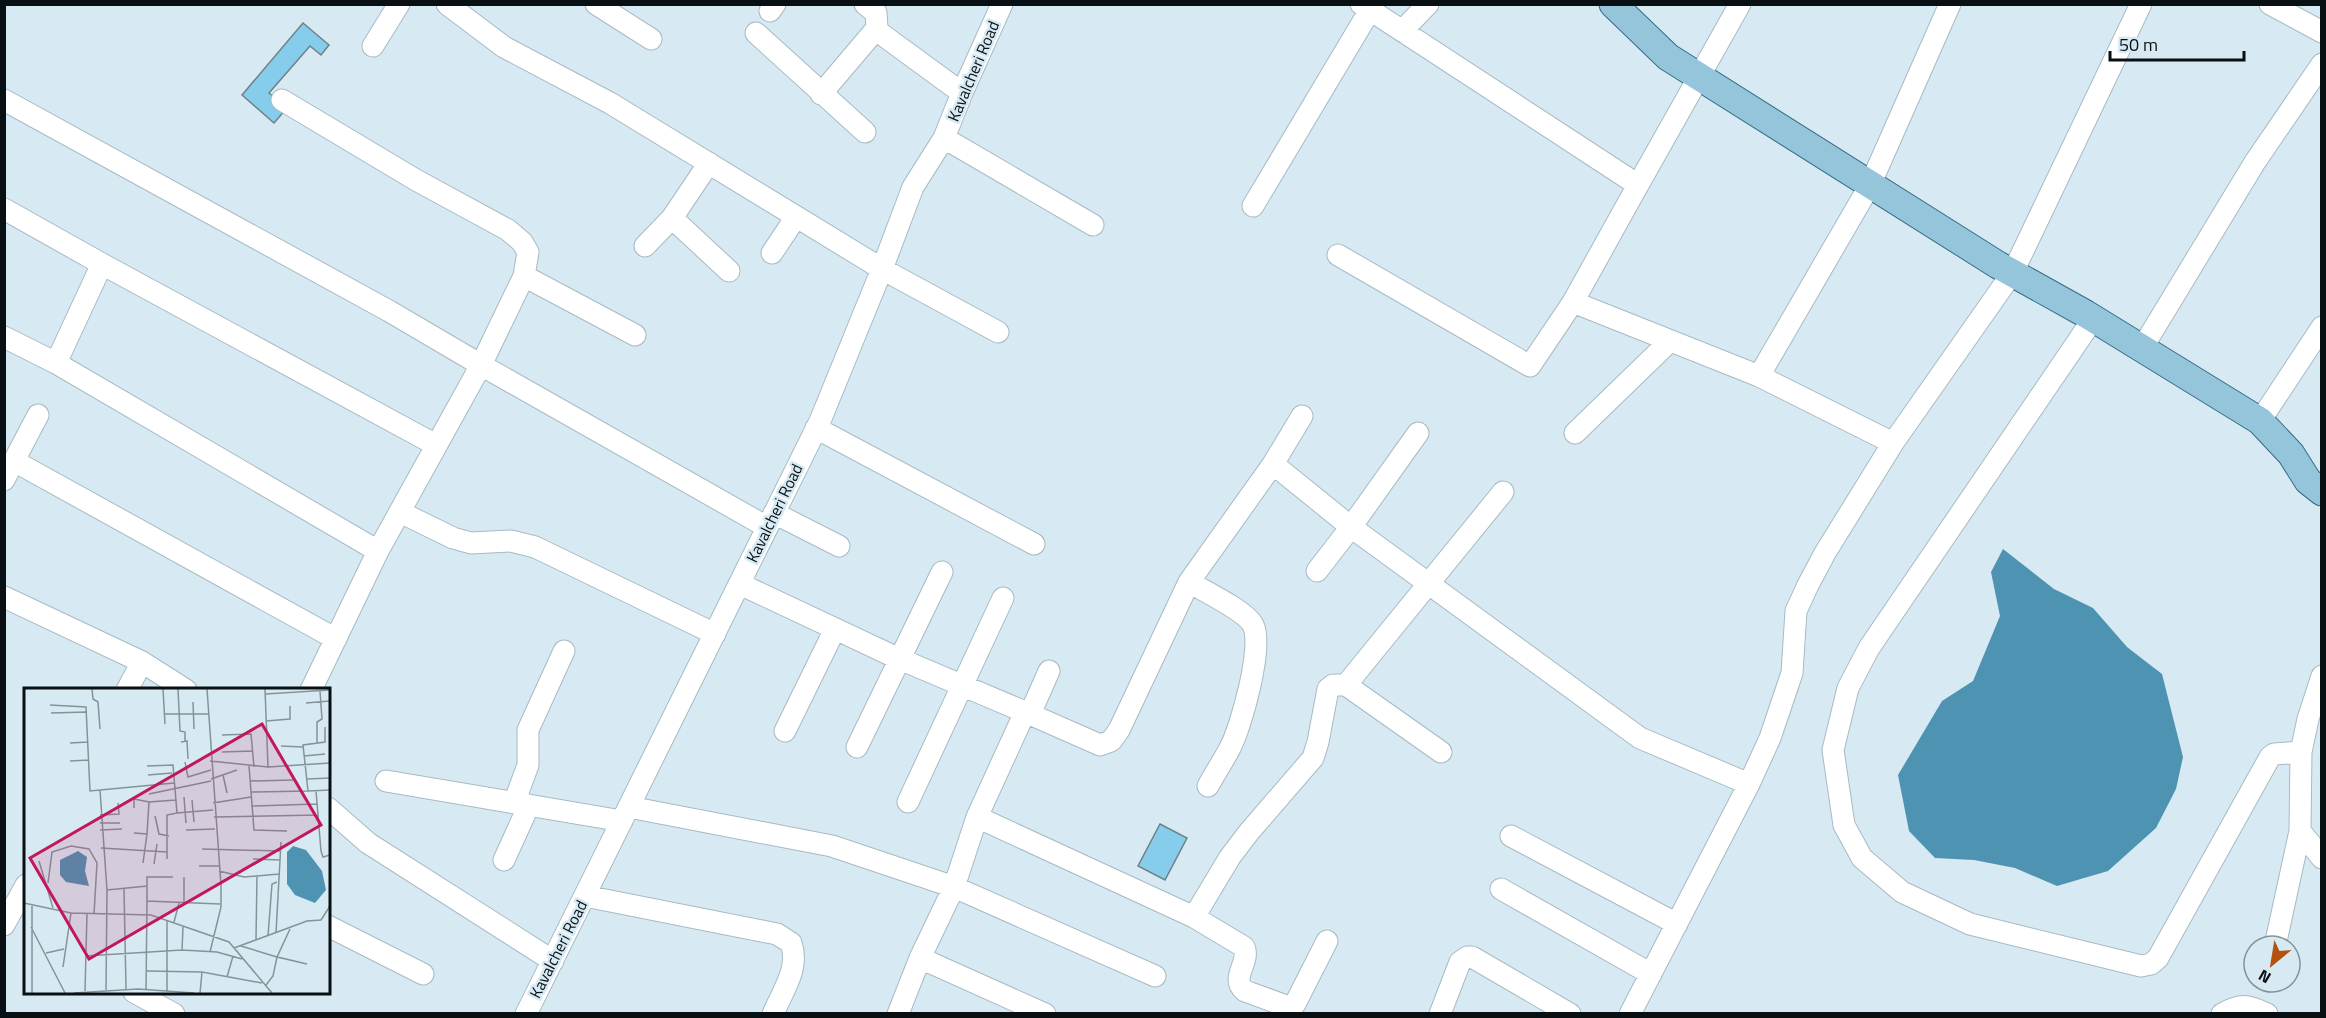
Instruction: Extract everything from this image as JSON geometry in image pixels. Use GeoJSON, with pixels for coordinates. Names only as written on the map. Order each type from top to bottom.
{"type":"FeatureCollection","features":[{"type":"Feature","properties":{"kind":"main road"},"geometry":{"type":"LineString","coordinates":[[1613,4],[1668,57],[1870,185],[2260,421],[2291,454],[2308,481],[2322,492]]}},
{"type":"Feature","properties":{"kind":"main road"},"geometry":{"type":"LineString","coordinates":[[2291,454],[2322,469]]}},
{"type":"Feature","properties":{"kind":"street"},"geometry":{"type":"LineString","coordinates":[[373,46],[399,4]]}},
{"type":"Feature","properties":{"kind":"street"},"geometry":{"type":"LineString","coordinates":[[447,4],[504,47],[610,104],[882,269],[998,332]]}},
{"type":"Feature","properties":{"kind":"street"},"geometry":{"type":"LineString","coordinates":[[596,4],[651,39]]}},
{"type":"Feature","properties":{"kind":"street"},"geometry":{"type":"LineString","coordinates":[[865,4],[876,13],[877,28],[880,33],[962,93]]}},
{"type":"Feature","properties":{"kind":"street","name":"Kavalcheri Road"},"geometry":{"type":"LineString","coordinates":[[525,1014],[816,428],[882,269],[913,187],[944,138],[1002,4]]}},
{"type":"Feature","properties":{"kind":"street"},"geometry":{"type":"LineString","coordinates":[[1402,31],[1428,4]]}},
{"type":"Feature","properties":{"kind":"street"},"geometry":{"type":"LineString","coordinates":[[1338,255],[1530,366],[1573,302],[1740,4]]}},
{"type":"Feature","properties":{"kind":"street"},"geometry":{"type":"LineString","coordinates":[[1760,376],[1870,185],[1950,4]]}},
{"type":"Feature","properties":{"kind":"street"},"geometry":{"type":"LineString","coordinates":[[1630,1014],[1749,784],[1770,738],[1792,673],[1796,611],[1825,553],[1893,443],[2013,272],[2141,4]]}},
{"type":"Feature","properties":{"kind":"street"},"geometry":{"type":"LineString","coordinates":[[2270,4],[2322,32]]}},
{"type":"Feature","properties":{"kind":"street"},"geometry":{"type":"LineString","coordinates":[[1253,206],[1365,7],[1638,184]]}},
{"type":"Feature","properties":{"kind":"street"},"geometry":{"type":"LineString","coordinates":[[821,94],[877,28]]}},
{"type":"Feature","properties":{"kind":"street"},"geometry":{"type":"LineString","coordinates":[[756,33],[865,132]]}},
{"type":"Feature","properties":{"kind":"street"},"geometry":{"type":"LineString","coordinates":[[2141,350],[2255,162],[2322,64]]}},
{"type":"Feature","properties":{"kind":"street"},"geometry":{"type":"LineString","coordinates":[[4,100],[389,311],[481,365],[771,520],[839,546]]}},
{"type":"Feature","properties":{"kind":"street"},"geometry":{"type":"LineString","coordinates":[[282,100],[508,230],[522,242],[528,252],[524,276],[481,365],[378,550],[312,688]]}},
{"type":"Feature","properties":{"kind":"street"},"geometry":{"type":"LineString","coordinates":[[944,138],[1093,225]]}},
{"type":"Feature","properties":{"kind":"street"},"geometry":{"type":"LineString","coordinates":[[645,246],[672,218],[709,164]]}},
{"type":"Feature","properties":{"kind":"street"},"geometry":{"type":"LineString","coordinates":[[4,209],[436,445]]}},
{"type":"Feature","properties":{"kind":"street"},"geometry":{"type":"LineString","coordinates":[[772,254],[796,217]]}},
{"type":"Feature","properties":{"kind":"street"},"geometry":{"type":"LineString","coordinates":[[672,218],[729,271]]}},
{"type":"Feature","properties":{"kind":"street"},"geometry":{"type":"LineString","coordinates":[[56,363],[102,264]]}},
{"type":"Feature","properties":{"kind":"street"},"geometry":{"type":"LineString","coordinates":[[524,276],[635,335]]}},
{"type":"Feature","properties":{"kind":"street"},"geometry":{"type":"LineString","coordinates":[[1573,302],[1760,376],[1893,443]]}},
{"type":"Feature","properties":{"kind":"street"},"geometry":{"type":"LineString","coordinates":[[2093,319],[1869,648],[1848,688],[1833,750],[1844,825],[1862,858],[1902,892],[1970,924],[2141,966],[2151,964],[2158,958],[2270,757],[2274,754],[2301,752]]}},
{"type":"Feature","properties":{"kind":"street"},"geometry":{"type":"LineString","coordinates":[[2260,421],[2322,327]]}},
{"type":"Feature","properties":{"kind":"street"},"geometry":{"type":"LineString","coordinates":[[4,337],[56,363],[378,550]]}},
{"type":"Feature","properties":{"kind":"street"},"geometry":{"type":"LineString","coordinates":[[1575,433],[1670,341]]}},
{"type":"Feature","properties":{"kind":"street"},"geometry":{"type":"LineString","coordinates":[[38,415],[9,471],[336,639]]}},
{"type":"Feature","properties":{"kind":"street"},"geometry":{"type":"LineString","coordinates":[[740,584],[900,659],[1100,745],[1111,741],[1119,730],[1189,582],[1273,464],[1302,416]]}},
{"type":"Feature","properties":{"kind":"street"},"geometry":{"type":"LineString","coordinates":[[816,428],[1034,544]]}},
{"type":"Feature","properties":{"kind":"street"},"geometry":{"type":"LineString","coordinates":[[1317,572],[1418,433]]}},
{"type":"Feature","properties":{"kind":"street"},"geometry":{"type":"LineString","coordinates":[[1273,464],[1427,584],[1640,738],[1749,784]]}},
{"type":"Feature","properties":{"kind":"street"},"geometry":{"type":"LineString","coordinates":[[1346,685],[1503,492]]}},
{"type":"Feature","properties":{"kind":"street"},"geometry":{"type":"LineString","coordinates":[[400,512],[453,538],[471,543],[511,541],[535,547],[715,634]]}},
{"type":"Feature","properties":{"kind":"street"},"geometry":{"type":"LineString","coordinates":[[857,747],[942,572]]}},
{"type":"Feature","properties":{"kind":"street"},"geometry":{"type":"LineString","coordinates":[[1189,582],[1246,617],[1253,626],[1256,637],[1246,705],[1232,745],[1208,786]]}},
{"type":"Feature","properties":{"kind":"street"},"geometry":{"type":"LineString","coordinates":[[4,597],[142,662],[183,688]]}},
{"type":"Feature","properties":{"kind":"street"},"geometry":{"type":"LineString","coordinates":[[908,802],[1003,598]]}},
{"type":"Feature","properties":{"kind":"street"},"geometry":{"type":"LineString","coordinates":[[785,731],[835,629]]}},
{"type":"Feature","properties":{"kind":"street"},"geometry":{"type":"LineString","coordinates":[[504,860],[521,804],[528,765],[528,730],[564,651]]}},
{"type":"Feature","properties":{"kind":"street"},"geometry":{"type":"LineString","coordinates":[[128,688],[142,662]]}},
{"type":"Feature","properties":{"kind":"street"},"geometry":{"type":"LineString","coordinates":[[898,1014],[920,958],[954,887],[977,817],[1049,671]]}},
{"type":"Feature","properties":{"kind":"street"},"geometry":{"type":"LineString","coordinates":[[2278,934],[2300,831],[2301,752],[2308,719],[2322,676]]}},
{"type":"Feature","properties":{"kind":"street"},"geometry":{"type":"LineString","coordinates":[[1194,917],[1248,832],[1313,758],[1328,689],[1332,685],[1346,685],[1442,752]]}},
{"type":"Feature","properties":{"kind":"street"},"geometry":{"type":"LineString","coordinates":[[386,781],[521,804],[626,814],[831,846],[954,887],[1155,976]]}},
{"type":"Feature","properties":{"kind":"street"},"geometry":{"type":"LineString","coordinates":[[330,810],[368,843],[553,961]]}},
{"type":"Feature","properties":{"kind":"street"},"geometry":{"type":"LineString","coordinates":[[977,817],[1194,917],[1244,947],[1246,954],[1238,981],[1240,987],[1245,991],[1289,1007],[1295,1004],[1327,941]]}},
{"type":"Feature","properties":{"kind":"street"},"geometry":{"type":"LineString","coordinates":[[2300,831],[2322,858]]}},
{"type":"Feature","properties":{"kind":"street"},"geometry":{"type":"LineString","coordinates":[[1510,836],[1677,924]]}},
{"type":"Feature","properties":{"kind":"street"},"geometry":{"type":"LineString","coordinates":[[4,925],[24,889]]}},
{"type":"Feature","properties":{"kind":"street"},"geometry":{"type":"LineString","coordinates":[[1501,889],[1651,974]]}},
{"type":"Feature","properties":{"kind":"street"},"geometry":{"type":"LineString","coordinates":[[585,896],[777,934],[791,943],[795,955],[794,966],[773,1014]]}},
{"type":"Feature","properties":{"kind":"street"},"geometry":{"type":"LineString","coordinates":[[330,927],[423,975]]}},
{"type":"Feature","properties":{"kind":"street"},"geometry":{"type":"LineString","coordinates":[[1440,1014],[1460,962],[1467,957],[1472,957],[1570,1014]]}},
{"type":"Feature","properties":{"kind":"street"},"geometry":{"type":"LineString","coordinates":[[920,958],[1044,1014]]}},
{"type":"Feature","properties":{"kind":"street"},"geometry":{"type":"LineString","coordinates":[[136,994],[174,1014]]}},
{"type":"Feature","properties":{"kind":"street"},"geometry":{"type":"LineString","coordinates":[[2222,1014],[2237,1006],[2250,1006],[2267,1014]]}},
{"type":"Feature","properties":{"kind":"water"},"geometry":{"type":"Polygon","coordinates":[[[2003,549],[2054,589],[2093,608],[2127,647],[2162,674],[2183,757],[2176,789],[2156,828],[2108,871],[2057,886],[2015,868],[1974,860],[1935,858],[1909,831],[1898,775],[1942,701],[1973,681],[2000,616],[1991,572],[2003,549]]]}},
{"type":"Feature","properties":{"kind":"building"},"geometry":{"type":"Polygon","coordinates":[[[303,23],[329,45],[321,55],[310,46],[269,93],[287,108],[274,123],[242,95],[303,23]]]}},
{"type":"Feature","properties":{"kind":"building"},"geometry":{"type":"Polygon","coordinates":[[[1160,824],[1187,838],[1165,880],[1138,866],[1160,824]]]}}]}
